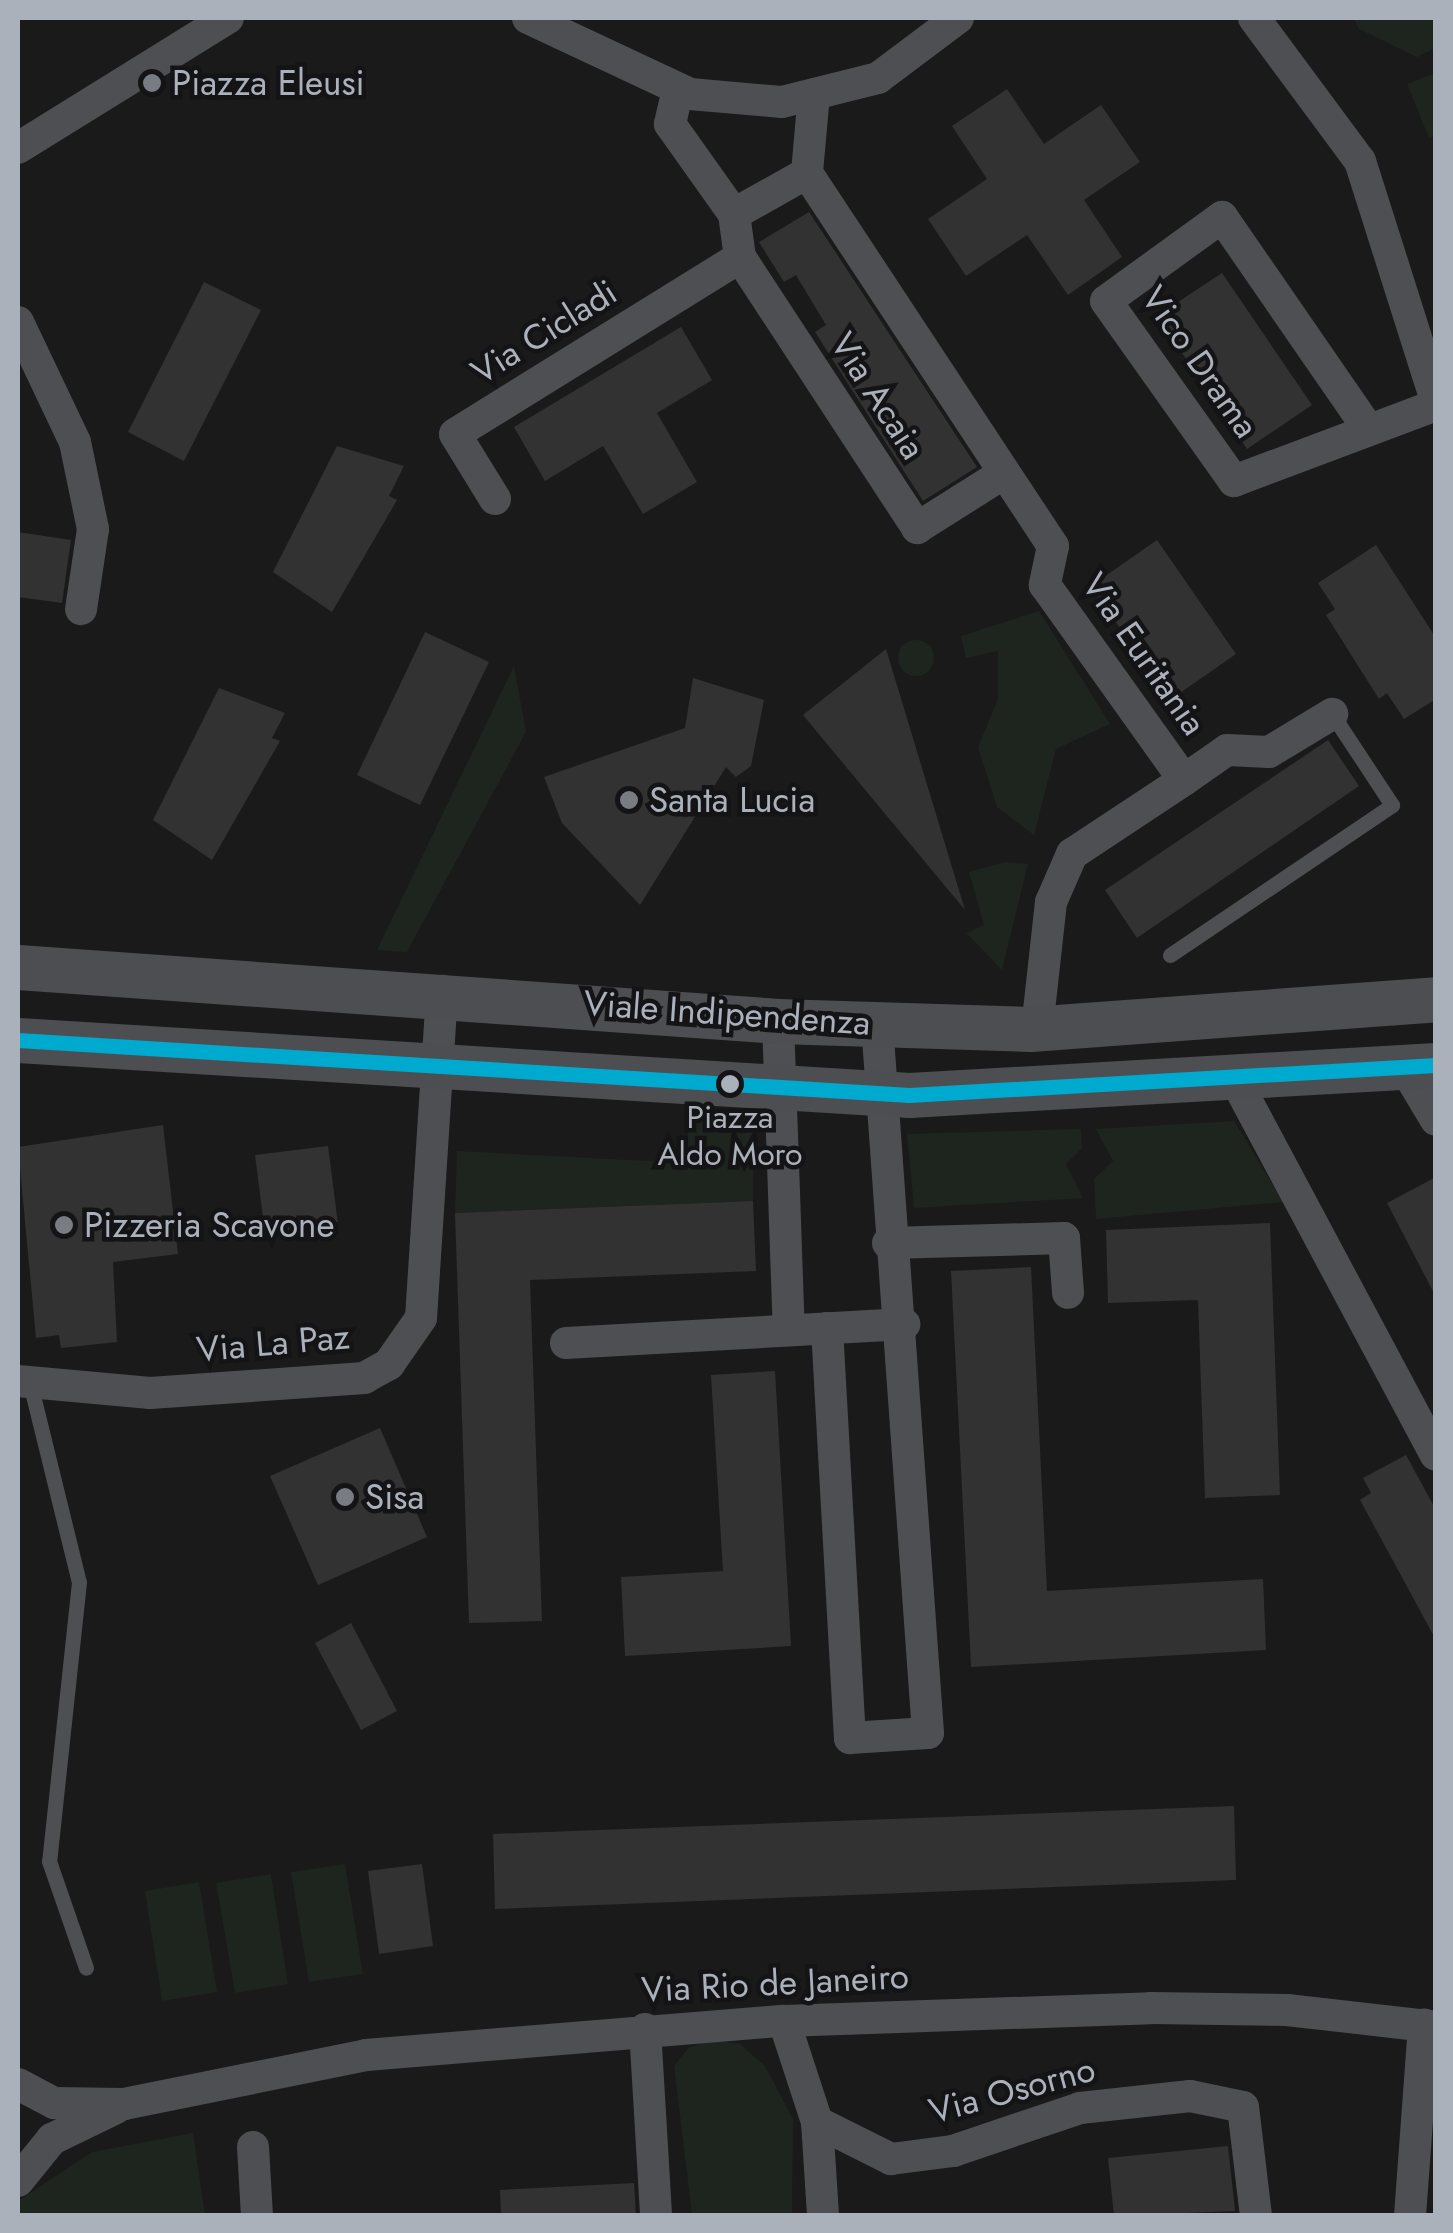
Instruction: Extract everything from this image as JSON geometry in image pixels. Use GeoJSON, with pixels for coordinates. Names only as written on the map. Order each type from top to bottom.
{"type":"FeatureCollection","features":[{"type":"Feature","properties":{"kind":"street"},"geometry":{"type":"LineString","coordinates":[[18,148],[194,25],[228,18]]}},
{"type":"Feature","properties":{"kind":"street"},"geometry":{"type":"LineString","coordinates":[[528,18],[678,88],[782,102],[878,78],[958,18]]}},
{"type":"Feature","properties":{"kind":"street"},"geometry":{"type":"LineString","coordinates":[[1254,18],[1360,161],[1436,403]]}},
{"type":"Feature","properties":{"kind":"street","name":"Via Acaia"},"geometry":{"type":"LineString","coordinates":[[678,88],[670,124],[734,214],[740,257],[917,528],[1004,472]]}},
{"type":"Feature","properties":{"kind":"street"},"geometry":{"type":"LineString","coordinates":[[734,214],[807,173],[814,94]]}},
{"type":"Feature","properties":{"kind":"street","name":"Via Euritania"},"geometry":{"type":"LineString","coordinates":[[807,173],[1053,546],[1045,584],[1184,780],[1072,854],[1051,902],[1036,1028]]}},
{"type":"Feature","properties":{"kind":"street","name":"Vico Drama"},"geometry":{"type":"LineString","coordinates":[[1369,430],[1222,218],[1106,301],[1234,481],[1369,430],[1436,403]]}},
{"type":"Feature","properties":{"kind":"street","name":"Via Cicladi"},"geometry":{"type":"LineString","coordinates":[[495,499],[456,434],[740,257]]}},
{"type":"Feature","properties":{"kind":"street"},"geometry":{"type":"LineString","coordinates":[[18,322],[75,442],[92,529],[81,609]]}},
{"type":"Feature","properties":{"kind":"street"},"geometry":{"type":"LineString","coordinates":[[1184,780],[1228,750],[1269,752],[1332,714]]}},
{"type":"Feature","properties":{"kind":"street","name":"Viale Indipendenza"},"geometry":{"type":"LineString","coordinates":[[18,967],[442,991],[778,1021],[1036,1028],[1436,999]]}},
{"type":"Feature","properties":{"kind":"street","name":"Via La Paz"},"geometry":{"type":"LineString","coordinates":[[24,1382],[150,1393],[364,1378],[389,1364],[420,1318],[434,1065],[442,991]]}},
{"type":"Feature","properties":{"kind":"street"},"geometry":{"type":"LineString","coordinates":[[778,1021],[778,1330]]}},
{"type":"Feature","properties":{"kind":"street"},"geometry":{"type":"LineString","coordinates":[[827,1328],[850,1738],[928,1733],[904,1324],[888,1243],[877,1024]]}},
{"type":"Feature","properties":{"kind":"street","name":"Viale Indipendenza"},"geometry":{"type":"LineString","coordinates":[[18,1040],[880,1093],[1421,1068]]}},
{"type":"Feature","properties":{"kind":"street"},"geometry":{"type":"LineString","coordinates":[[1421,1068],[1436,1120]]}},
{"type":"Feature","properties":{"kind":"street"},"geometry":{"type":"LineString","coordinates":[[1235,1079],[1436,1455]]}},
{"type":"Feature","properties":{"kind":"street"},"geometry":{"type":"LineString","coordinates":[[888,1243],[1064,1238],[1068,1293]]}},
{"type":"Feature","properties":{"kind":"street"},"geometry":{"type":"LineString","coordinates":[[566,1343],[904,1324]]}},
{"type":"Feature","properties":{"kind":"street","name":"Via Rio de Janeiro"},"geometry":{"type":"LineString","coordinates":[[124,2104],[366,2055],[784,2021],[1151,2008],[1430,2026]]}},
{"type":"Feature","properties":{"kind":"street"},"geometry":{"type":"LineString","coordinates":[[784,2021],[818,2122],[822,2216]]}},
{"type":"Feature","properties":{"kind":"street"},"geometry":{"type":"LineString","coordinates":[[1419,2204],[1430,2026]]}},
{"type":"Feature","properties":{"kind":"street"},"geometry":{"type":"LineString","coordinates":[[645,2030],[656,2216]]}},
{"type":"Feature","properties":{"kind":"street"},"geometry":{"type":"LineString","coordinates":[[18,2084],[54,2103]]}},
{"type":"Feature","properties":{"kind":"street","name":"Via Osorno"},"geometry":{"type":"LineString","coordinates":[[818,2122],[891,2158],[953,2151],[1080,2108],[1190,2096],[1226,2103],[1243,2107],[1256,2216]]}},
{"type":"Feature","properties":{"kind":"street"},"geometry":{"type":"LineString","coordinates":[[18,2114],[54,2103],[124,2104]]}},
{"type":"Feature","properties":{"kind":"street"},"geometry":{"type":"LineString","coordinates":[[18,2146],[52,2139],[124,2104]]}},
{"type":"Feature","properties":{"kind":"street"},"geometry":{"type":"LineString","coordinates":[[18,2181],[52,2139]]}},
{"type":"Feature","properties":{"kind":"street"},"geometry":{"type":"LineString","coordinates":[[253,2147],[257,2216]]}},
{"type":"Feature","properties":{"kind":"lane"},"geometry":{"type":"LineString","coordinates":[[1170,955],[1392,805],[1332,714]]}},
{"type":"Feature","properties":{"kind":"lane"},"geometry":{"type":"LineString","coordinates":[[24,1382],[79,1582],[48,1861],[86,1968]]}},
{"type":"Feature","properties":{"kind":"shaded area"},"geometry":{"type":"Polygon","coordinates":[[[1353,18],[1435,18],[1435,48],[1417,57],[1359,29],[1353,18]]]}},
{"type":"Feature","properties":{"kind":"shaded area"},"geometry":{"type":"Polygon","coordinates":[[[1435,73],[1435,135],[1429,138],[1407,84],[1435,73]]]}},
{"type":"Feature","properties":{"kind":"shaded area"},"geometry":{"type":"Polygon","coordinates":[[[1039,611],[1110,724],[1056,749],[1034,835],[997,807],[978,747],[998,699],[998,651],[966,658],[961,636],[1039,611]]]}},
{"type":"Feature","properties":{"kind":"shaded area"},"geometry":{"type":"Polygon","coordinates":[[[916,640],[928,646],[934,658],[928,670],[916,676],[904,670],[898,658],[904,646],[916,640]]]}},
{"type":"Feature","properties":{"kind":"shaded area"},"geometry":{"type":"Polygon","coordinates":[[[514,666],[526,732],[407,952],[377,950],[514,666]]]}},
{"type":"Feature","properties":{"kind":"shaded area"},"geometry":{"type":"Polygon","coordinates":[[[1005,862],[1028,864],[1002,970],[966,933],[984,925],[969,872],[1005,862]]]}},
{"type":"Feature","properties":{"kind":"shaded area"},"geometry":{"type":"Polygon","coordinates":[[[689,1121],[753,1124],[753,1201],[455,1213],[457,1151],[686,1163],[689,1121]]]}},
{"type":"Feature","properties":{"kind":"shaded area"},"geometry":{"type":"Polygon","coordinates":[[[1234,1121],[1283,1202],[1096,1219],[1094,1179],[1113,1161],[1096,1129],[1234,1121]]]}},
{"type":"Feature","properties":{"kind":"shaded area"},"geometry":{"type":"Polygon","coordinates":[[[1081,1129],[1082,1148],[1066,1164],[1083,1198],[914,1208],[907,1134],[1081,1129]]]}},
{"type":"Feature","properties":{"kind":"shaded area"},"geometry":{"type":"Polygon","coordinates":[[[345,1864],[363,1974],[309,1982],[291,1872],[345,1864]]]}},
{"type":"Feature","properties":{"kind":"shaded area"},"geometry":{"type":"Polygon","coordinates":[[[271,1874],[288,1984],[235,1993],[216,1883],[271,1874]]]}},
{"type":"Feature","properties":{"kind":"shaded area"},"geometry":{"type":"Polygon","coordinates":[[[199,1882],[217,1992],[162,2001],[145,1891],[199,1882]]]}},
{"type":"Feature","properties":{"kind":"shaded area"},"geometry":{"type":"Polygon","coordinates":[[[712,2040],[740,2044],[765,2066],[793,2119],[792,2215],[692,2215],[674,2066],[689,2047],[712,2040]]]}},
{"type":"Feature","properties":{"kind":"shaded area"},"geometry":{"type":"Polygon","coordinates":[[[193,2133],[205,2215],[18,2215],[19,2200],[92,2152],[193,2133]]]}},
{"type":"Feature","properties":{"kind":"building"},"geometry":{"type":"Polygon","coordinates":[[[1007,89],[1044,144],[1101,105],[1140,162],[1084,200],[1122,257],[1068,295],[1027,235],[966,276],[928,219],[987,179],[952,126],[1007,89]]]}},
{"type":"Feature","properties":{"kind":"building"},"geometry":{"type":"Polygon","coordinates":[[[809,212],[977,467],[923,501],[815,332],[826,325],[796,275],[784,282],[759,242],[809,212]]]}},
{"type":"Feature","properties":{"kind":"building"},"geometry":{"type":"Polygon","coordinates":[[[1222,273],[1312,405],[1247,449],[1157,316],[1222,273]]]}},
{"type":"Feature","properties":{"kind":"building"},"geometry":{"type":"Polygon","coordinates":[[[204,282],[261,310],[184,461],[128,432],[204,282]]]}},
{"type":"Feature","properties":{"kind":"building"},"geometry":{"type":"Polygon","coordinates":[[[681,327],[712,380],[657,413],[697,482],[643,514],[603,446],[545,481],[514,427],[681,327]]]}},
{"type":"Feature","properties":{"kind":"building"},"geometry":{"type":"Polygon","coordinates":[[[337,446],[404,466],[389,496],[397,500],[332,612],[273,572],[337,446]]]}},
{"type":"Feature","properties":{"kind":"building"},"geometry":{"type":"Polygon","coordinates":[[[18,532],[71,540],[62,603],[18,597],[18,532]]]}},
{"type":"Feature","properties":{"kind":"building"},"geometry":{"type":"Polygon","coordinates":[[[1157,540],[1236,654],[1170,700],[1091,586],[1157,540]]]}},
{"type":"Feature","properties":{"kind":"building"},"geometry":{"type":"Polygon","coordinates":[[[1376,545],[1436,638],[1436,699],[1404,719],[1387,693],[1379,699],[1326,615],[1335,609],[1318,583],[1376,545]]]}},
{"type":"Feature","properties":{"kind":"building"},"geometry":{"type":"Polygon","coordinates":[[[425,632],[489,662],[420,805],[357,775],[425,632]]]}},
{"type":"Feature","properties":{"kind":"building"},"geometry":{"type":"Polygon","coordinates":[[[886,649],[965,910],[803,715],[886,649]]]}},
{"type":"Feature","properties":{"kind":"building"},"geometry":{"type":"Polygon","coordinates":[[[693,678],[764,700],[751,766],[736,777],[726,767],[640,905],[562,823],[544,777],[685,728],[693,678]]]}},
{"type":"Feature","properties":{"kind":"building"},"geometry":{"type":"Polygon","coordinates":[[[219,688],[285,713],[272,738],[280,741],[212,860],[153,820],[219,688]]]}},
{"type":"Feature","properties":{"kind":"building"},"geometry":{"type":"Polygon","coordinates":[[[1328,740],[1359,786],[1137,938],[1105,890],[1328,740]]]}},
{"type":"Feature","properties":{"kind":"building"},"geometry":{"type":"Polygon","coordinates":[[[163,1125],[178,1254],[113,1262],[117,1342],[61,1348],[59,1335],[36,1338],[18,1147],[163,1125]]]}},
{"type":"Feature","properties":{"kind":"building"},"geometry":{"type":"Polygon","coordinates":[[[328,1146],[338,1224],[265,1233],[255,1155],[328,1146]]]}},
{"type":"Feature","properties":{"kind":"building"},"geometry":{"type":"Polygon","coordinates":[[[1436,1177],[1436,1297],[1387,1203],[1436,1177]]]}},
{"type":"Feature","properties":{"kind":"building"},"geometry":{"type":"Polygon","coordinates":[[[753,1201],[756,1271],[530,1280],[542,1621],[469,1623],[455,1213],[753,1201]]]}},
{"type":"Feature","properties":{"kind":"building"},"geometry":{"type":"Polygon","coordinates":[[[1270,1223],[1280,1495],[1205,1498],[1198,1300],[1108,1303],[1106,1230],[1270,1223]]]}},
{"type":"Feature","properties":{"kind":"building"},"geometry":{"type":"Polygon","coordinates":[[[1031,1267],[1047,1591],[1263,1579],[1266,1650],[971,1667],[951,1271],[1031,1267]]]}},
{"type":"Feature","properties":{"kind":"building"},"geometry":{"type":"Polygon","coordinates":[[[775,1371],[791,1646],[625,1656],[621,1577],[723,1571],[711,1375],[775,1371]]]}},
{"type":"Feature","properties":{"kind":"building","name":"Sisa"},"geometry":{"type":"Polygon","coordinates":[[[380,1428],[427,1537],[318,1585],[270,1476],[380,1428]]]}},
{"type":"Feature","properties":{"kind":"building"},"geometry":{"type":"Polygon","coordinates":[[[1406,1455],[1436,1510],[1436,1640],[1360,1500],[1371,1493],[1363,1478],[1406,1455]]]}},
{"type":"Feature","properties":{"kind":"building"},"geometry":{"type":"Polygon","coordinates":[[[351,1623],[397,1711],[361,1730],[315,1643],[351,1623]]]}},
{"type":"Feature","properties":{"kind":"building"},"geometry":{"type":"Polygon","coordinates":[[[1234,1806],[1236,1880],[495,1909],[493,1834],[1234,1806]]]}},
{"type":"Feature","properties":{"kind":"building"},"geometry":{"type":"Polygon","coordinates":[[[422,1864],[433,1946],[379,1954],[368,1871],[422,1864]]]}},
{"type":"Feature","properties":{"kind":"building"},"geometry":{"type":"Polygon","coordinates":[[[1228,2146],[1235,2211],[1114,2216],[1108,2158],[1228,2146]]]}},
{"type":"Feature","properties":{"kind":"building"},"geometry":{"type":"Polygon","coordinates":[[[634,2183],[636,2216],[501,2216],[500,2190],[634,2183]]]}},
{"type":"Feature","properties":{"kind":"transit line"},"geometry":{"type":"LineString","coordinates":[[18,1040],[909,1095],[1436,1065]]}},
{"type":"Feature","properties":{"kind":"place","name":"Piazza Eleusi"},"geometry":{"type":"Point","coordinates":[152,83]}},
{"type":"Feature","properties":{"kind":"place","name":"Santa Lucia"},"geometry":{"type":"Point","coordinates":[629,800]}},
{"type":"Feature","properties":{"kind":"place","name":"Piazza Aldo Moro"},"geometry":{"type":"Point","coordinates":[730,1084]}},
{"type":"Feature","properties":{"kind":"place","name":"Pizzeria Scavone"},"geometry":{"type":"Point","coordinates":[64,1225]}},
{"type":"Feature","properties":{"kind":"place","name":"Sisa"},"geometry":{"type":"Point","coordinates":[345,1497]}}]}
